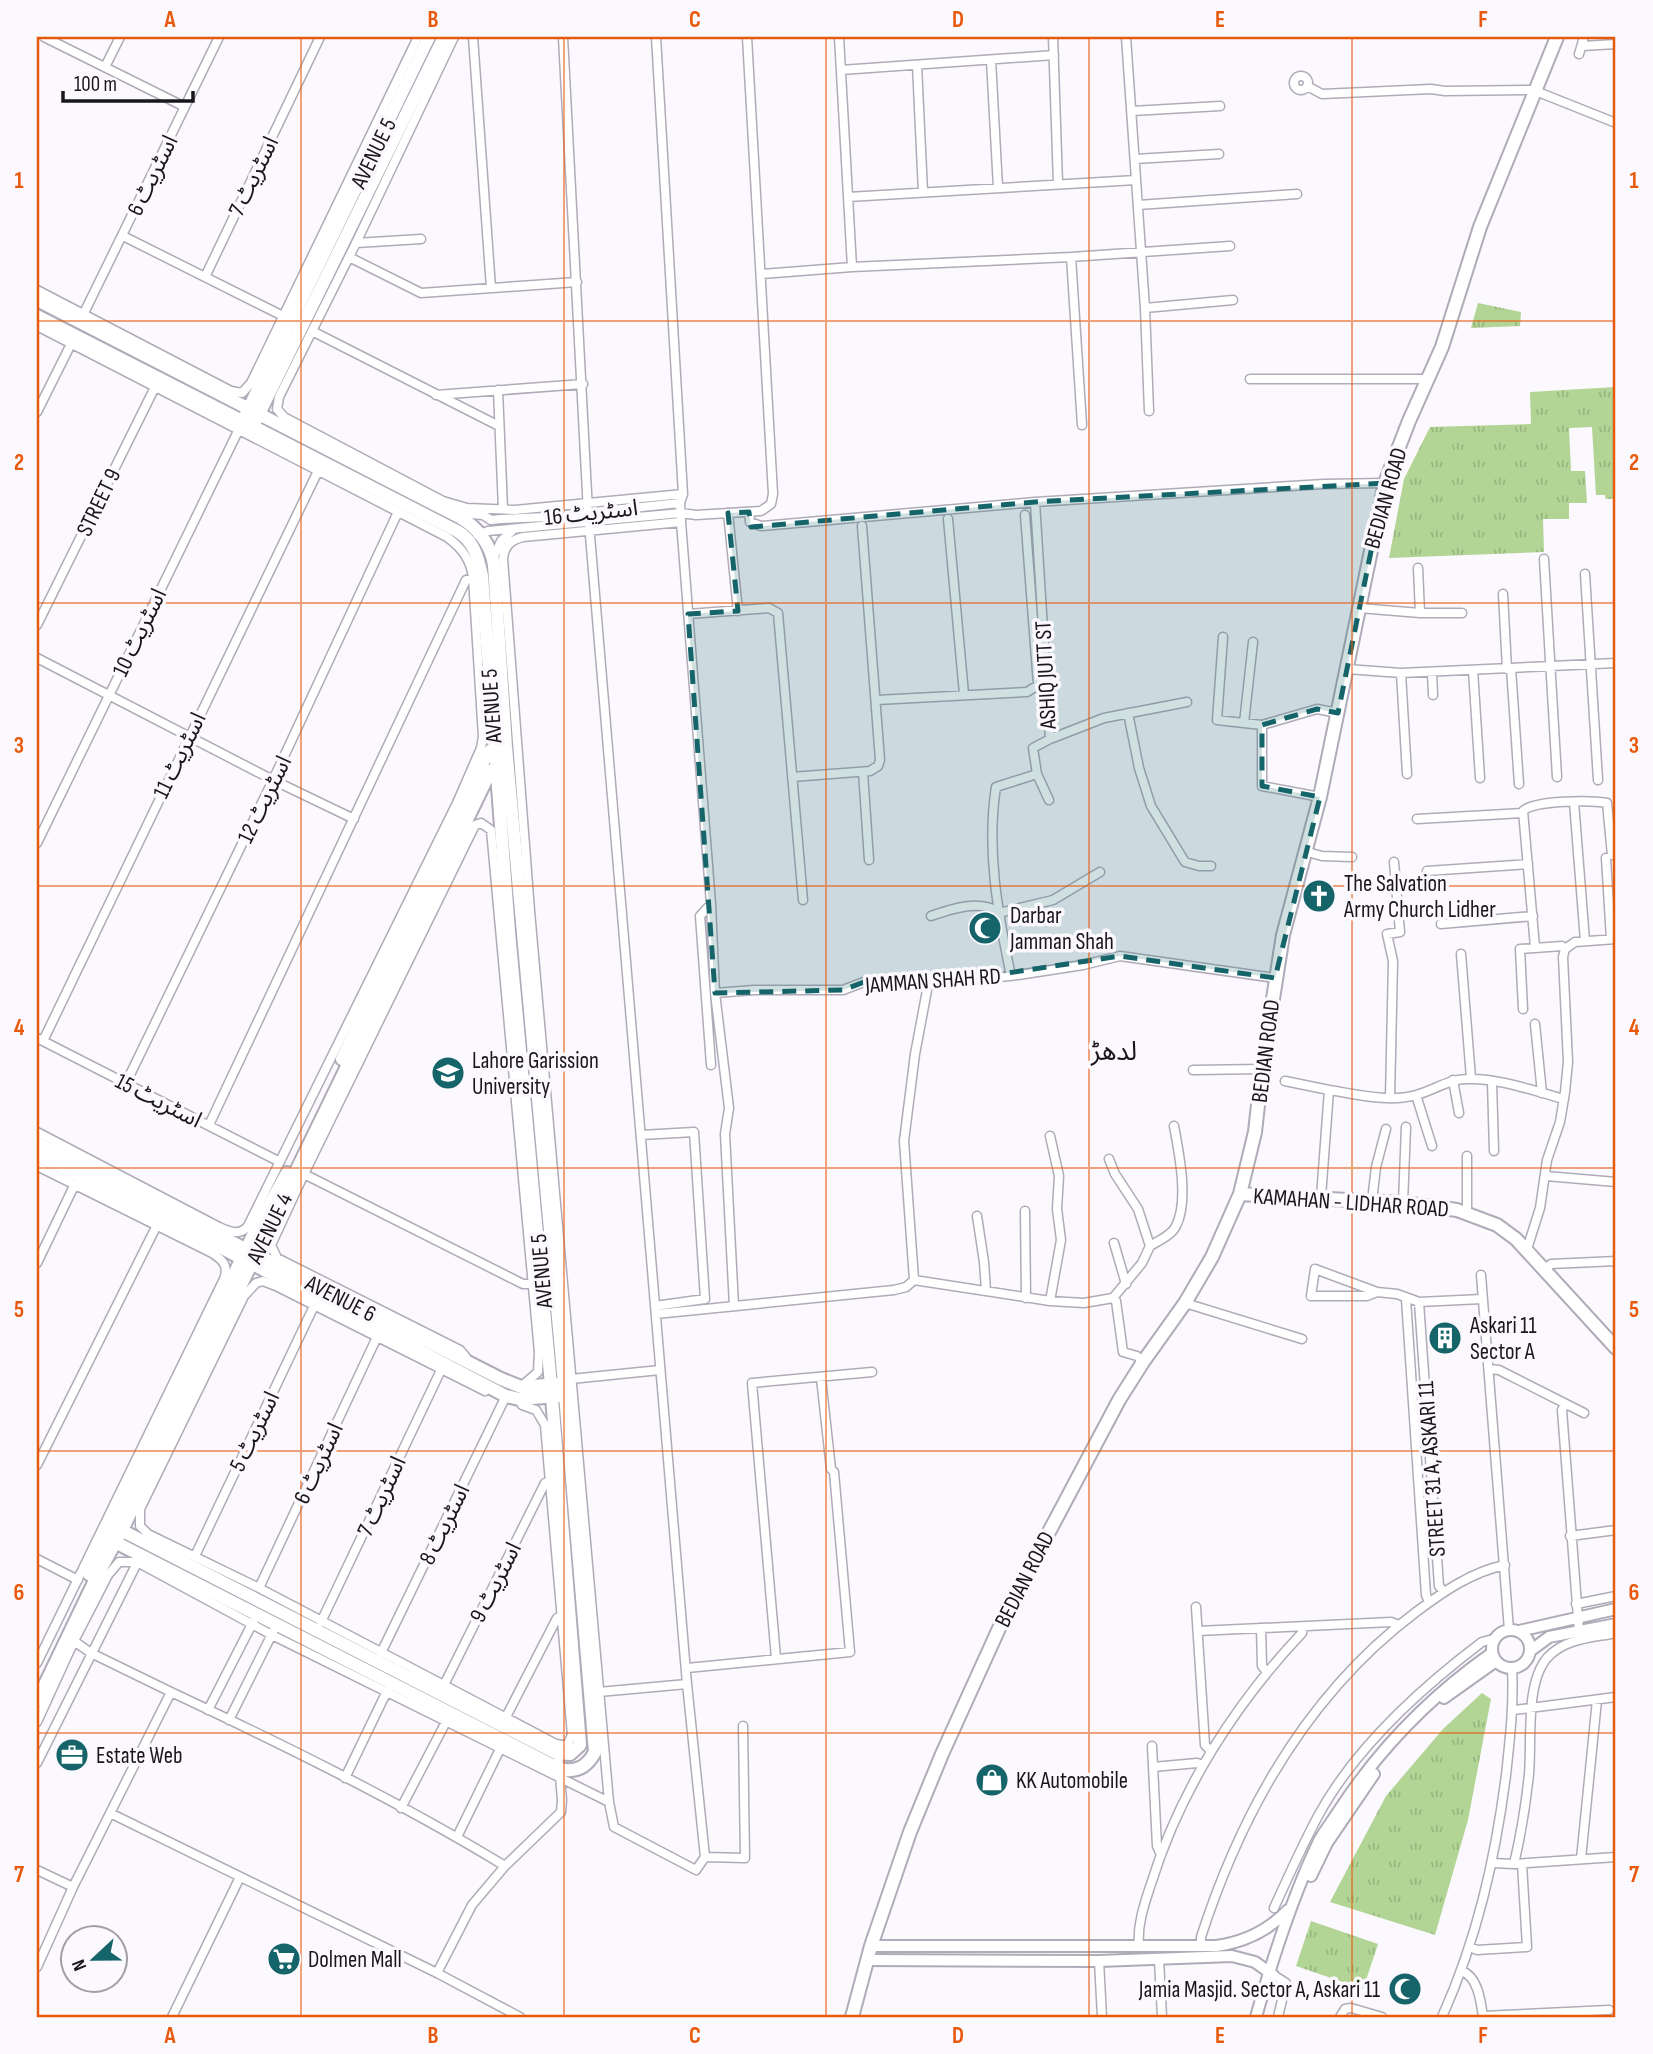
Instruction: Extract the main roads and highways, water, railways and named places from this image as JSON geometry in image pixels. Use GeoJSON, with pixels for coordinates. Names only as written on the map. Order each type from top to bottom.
{"type":"FeatureCollection","features":[{"type":"Feature","properties":{"kind":"main road","name":"AVENUE 5"},"geometry":{"type":"LineString","coordinates":[[254,412],[255,385],[429,37]]}},
{"type":"Feature","properties":{"kind":"main road","name":"AVENUE 5"},"geometry":{"type":"LineString","coordinates":[[254,412],[444,37]]}},
{"type":"Feature","properties":{"kind":"main road","name":"BEDIAN ROAD"},"geometry":{"type":"LineString","coordinates":[[852,2017],[867,1960],[904,1850],[942,1754],[1006,1613],[1107,1423],[1143,1362],[1185,1303],[1212,1257],[1240,1194],[1255,1132],[1283,935],[1320,797],[1385,484],[1442,346],[1480,227],[1556,37]]}},
{"type":"Feature","properties":{"kind":"main road"},"geometry":{"type":"LineString","coordinates":[[37,300],[65,309],[230,395],[254,412],[450,513],[472,534]]}},
{"type":"Feature","properties":{"kind":"main road"},"geometry":{"type":"LineString","coordinates":[[37,316],[157,383],[472,534]]}},
{"type":"Feature","properties":{"kind":"main road"},"geometry":{"type":"LineString","coordinates":[[245,426],[254,412]]}},
{"type":"Feature","properties":{"kind":"main road","name":"AVENUE 5"},"geometry":{"type":"LineString","coordinates":[[472,534],[493,559],[500,653],[500,748]]}},
{"type":"Feature","properties":{"kind":"main road","name":"AVENUE 5"},"geometry":{"type":"LineString","coordinates":[[112,1540],[139,1558],[255,1620],[560,1774],[584,1766],[600,1743],[561,1388],[502,766],[487,653],[482,576],[472,534]]}},
{"type":"Feature","properties":{"kind":"main road","name":"AVENUE 4"},"geometry":{"type":"LineString","coordinates":[[263,1228],[486,756],[500,748]]}},
{"type":"Feature","properties":{"kind":"main road","name":"AVENUE 5"},"geometry":{"type":"LineString","coordinates":[[118,1528],[166,1547],[558,1754],[572,1754],[580,1745],[551,1435],[561,1388],[544,1352],[502,766]]}},
{"type":"Feature","properties":{"kind":"main road","name":"AVENUE 4"},"geometry":{"type":"LineString","coordinates":[[37,1701],[100,1572],[112,1540],[133,1505],[239,1287],[263,1228],[490,772],[502,766]]}},
{"type":"Feature","properties":{"kind":"main road","name":"AVENUE 6"},"geometry":{"type":"LineString","coordinates":[[37,1143],[512,1396],[561,1388]]}},
{"type":"Feature","properties":{"kind":"main road","name":"AVENUE 6"},"geometry":{"type":"LineString","coordinates":[[37,1155],[159,1218],[219,1242]]}},
{"type":"Feature","properties":{"kind":"main road","name":"KAMAHAN - LIDHAR ROAD"},"geometry":{"type":"LineString","coordinates":[[1240,1194],[1403,1203],[1467,1213],[1497,1225],[1527,1249],[1616,1348]]}},
{"type":"Feature","properties":{"kind":"main road"},"geometry":{"type":"LineString","coordinates":[[263,1228],[267,1254],[278,1272],[239,1287],[219,1242],[247,1236],[263,1228]]}},
{"type":"Feature","properties":{"kind":"main road","name":"AVENUE 6"},"geometry":{"type":"LineString","coordinates":[[278,1272],[473,1365],[512,1396]]}},
{"type":"Feature","properties":{"kind":"main road","name":"AVENUE 4"},"geometry":{"type":"LineString","coordinates":[[37,1681],[100,1572]]}},
{"type":"Feature","properties":{"kind":"place","name":"The Salvation Army Church Lidher"},"geometry":{"type":"Point","coordinates":[1319,896]}},
{"type":"Feature","properties":{"kind":"place","name":"Darbar Jamman Shah"},"geometry":{"type":"Point","coordinates":[985,928]}},
{"type":"Feature","properties":{"kind":"place","name":"Lahore Garission University"},"geometry":{"type":"Point","coordinates":[448,1073]}},
{"type":"Feature","properties":{"kind":"place","name":"Askari 11 Sector A"},"geometry":{"type":"Point","coordinates":[1445,1338]}},
{"type":"Feature","properties":{"kind":"place","name":"Estate Web"},"geometry":{"type":"Point","coordinates":[72,1755]}},
{"type":"Feature","properties":{"kind":"place","name":"KK Automobile"},"geometry":{"type":"Point","coordinates":[992,1780]}},
{"type":"Feature","properties":{"kind":"place","name":"Dolmen Mall"},"geometry":{"type":"Point","coordinates":[284,1959]}},
{"type":"Feature","properties":{"kind":"place","name":"Jamia Masjid. Sector A, Askari 11"},"geometry":{"type":"Point","coordinates":[1405,1989]}},
{"type":"Feature","properties":{"kind":"district","name":"لدھڑ"},"geometry":{"type":"Point","coordinates":[1114,1051]}}]}
